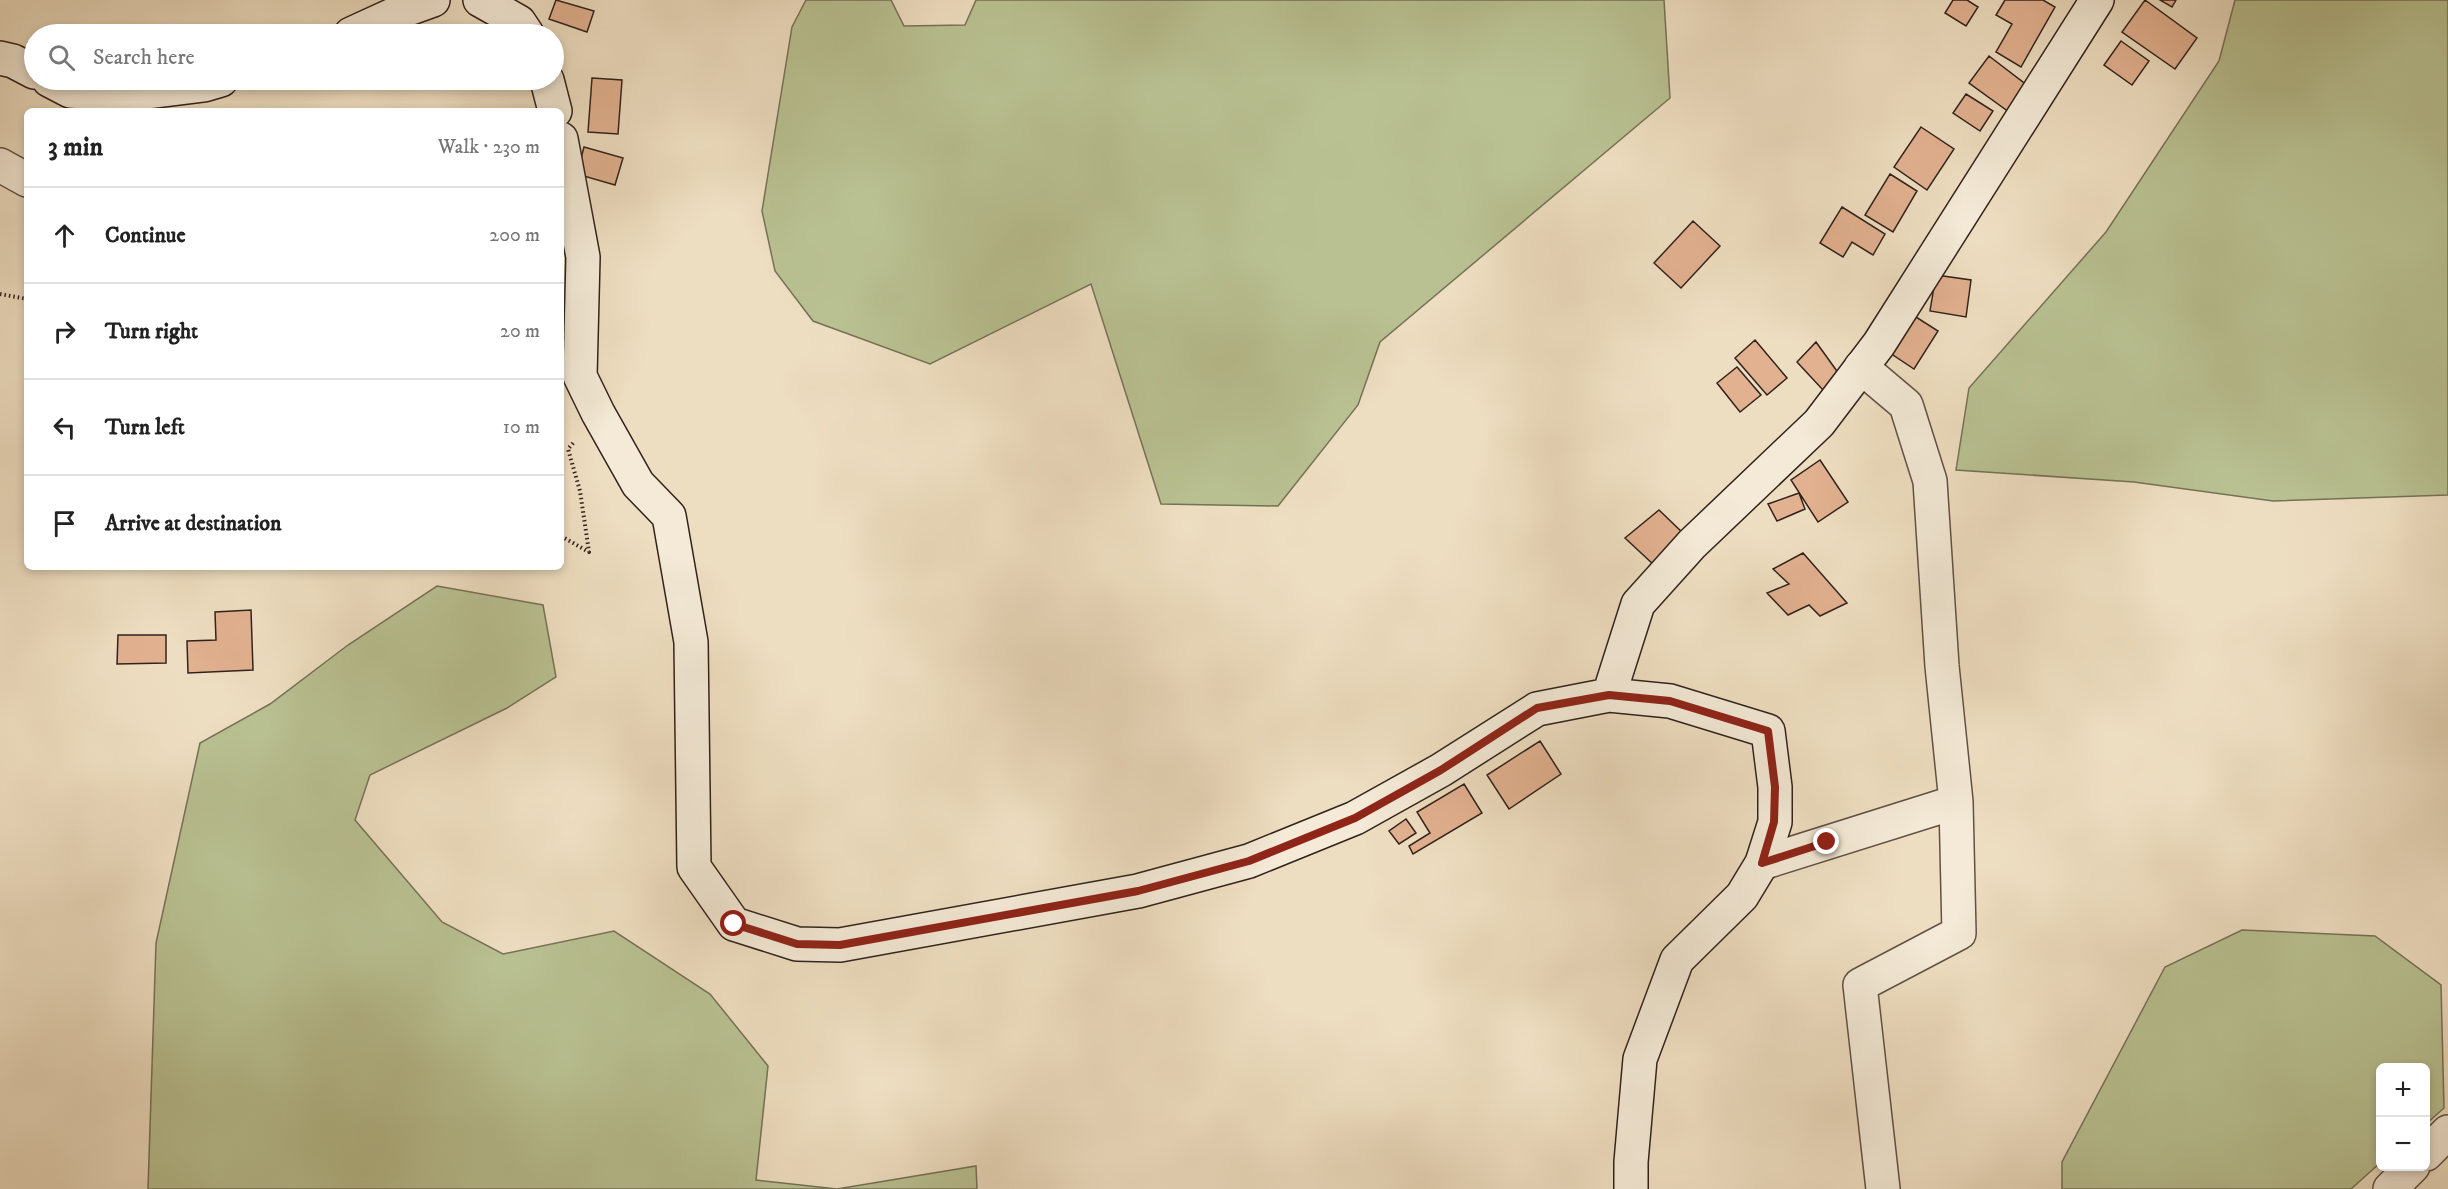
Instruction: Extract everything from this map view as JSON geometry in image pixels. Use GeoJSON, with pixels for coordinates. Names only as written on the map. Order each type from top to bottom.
{"type":"FeatureCollection","features":[{"type":"Feature","properties":{"kind":"main road"},"geometry":{"type":"LineString","coordinates":[[373,24],[433,0]]}},
{"type":"Feature","properties":{"kind":"main road"},"geometry":{"type":"LineString","coordinates":[[480,0],[520,24]]}},
{"type":"Feature","properties":{"kind":"main road"},"geometry":{"type":"LineString","coordinates":[[1609,695],[1638,604],[1692,544],[1818,423],[1861,368],[1885,334],[2097,0]]}},
{"type":"Feature","properties":{"kind":"main road"},"geometry":{"type":"LineString","coordinates":[[0,58],[24,67]]}},
{"type":"Feature","properties":{"kind":"main road"},"geometry":{"type":"LineString","coordinates":[[68,90],[124,95],[164,90]]}},
{"type":"Feature","properties":{"kind":"main road"},"geometry":{"type":"LineString","coordinates":[[550,90],[554,108]]}},
{"type":"Feature","properties":{"kind":"main road"},"geometry":{"type":"LineString","coordinates":[[564,155],[583,257],[580,376],[638,484],[669,516],[691,642],[694,867],[734,924],[797,944],[840,945],[1138,891],[1249,861],[1355,818],[1441,770],[1537,708],[1609,695],[1670,701],[1768,731],[1775,787],[1774,822],[1762,863],[1742,896],[1677,960],[1640,1059],[1630,1162],[1631,1189]]}},
{"type":"Feature","properties":{"kind":"main road"},"geometry":{"type":"LineString","coordinates":[[0,165],[24,178]]}},
{"type":"Feature","properties":{"kind":"main road"},"geometry":{"type":"LineString","coordinates":[[1861,368],[1906,405],[1930,481],[1942,666],[1956,802],[1959,933],[1860,985],[1883,1189]]}},
{"type":"Feature","properties":{"kind":"main road"},"geometry":{"type":"LineString","coordinates":[[1762,863],[1956,802]]}},
{"type":"Feature","properties":{"kind":"main road"},"geometry":{"type":"LineString","coordinates":[[2430,1150],[2448,1132]]}},
{"type":"Feature","properties":{"kind":"main road"},"geometry":{"type":"LineString","coordinates":[[2390,1189],[2409,1171]]}},
{"type":"Feature","properties":{"kind":"path"},"geometry":{"type":"LineString","coordinates":[[0,294],[24,298]]}},
{"type":"Feature","properties":{"kind":"path"},"geometry":{"type":"LineString","coordinates":[[564,538],[588,552],[580,491],[568,449],[598,413]]}},
{"type":"Feature","properties":{"kind":"green space"},"geometry":{"type":"Polygon","coordinates":[[[806,0],[891,0],[904,26],[965,25],[976,0],[1664,0],[1670,98],[1380,342],[1358,405],[1278,506],[1161,504],[1091,284],[930,364],[813,321],[775,271],[762,211],[792,27],[806,0]]]}},
{"type":"Feature","properties":{"kind":"green space"},"geometry":{"type":"Polygon","coordinates":[[[2235,0],[2448,0],[2448,495],[2273,501],[2134,482],[1956,470],[1969,388],[2106,232],[2219,61],[2235,0]]]}},
{"type":"Feature","properties":{"kind":"green space"},"geometry":{"type":"Polygon","coordinates":[[[437,586],[543,605],[556,677],[507,708],[370,775],[355,820],[442,922],[503,954],[614,931],[710,994],[768,1066],[756,1180],[837,1189],[148,1189],[156,943],[200,743],[270,704],[348,645],[437,586]]]}},
{"type":"Feature","properties":{"kind":"green space"},"geometry":{"type":"Polygon","coordinates":[[[2242,930],[2375,936],[2441,985],[2444,1108],[2430,1120],[2430,1063],[2376,1063],[2376,1167],[2351,1189],[2062,1189],[2062,1162],[2165,967],[2242,930]]]}},
{"type":"Feature","properties":{"kind":"green space"},"geometry":{"type":"Polygon","coordinates":[[[976,1166],[977,1189],[837,1189],[976,1166]]]}},
{"type":"Feature","properties":{"kind":"building"},"geometry":{"type":"Polygon","coordinates":[[[556,0],[594,11],[587,32],[549,19],[556,0]]]}},
{"type":"Feature","properties":{"kind":"building"},"geometry":{"type":"Polygon","coordinates":[[[1953,0],[1967,0],[1978,7],[1966,26],[1945,13],[1953,0]]]}},
{"type":"Feature","properties":{"kind":"building"},"geometry":{"type":"Polygon","coordinates":[[[2005,0],[2043,0],[2055,7],[2021,67],[1996,52],[2012,24],[1996,15],[2005,0]]]}},
{"type":"Feature","properties":{"kind":"building"},"geometry":{"type":"Polygon","coordinates":[[[2145,0],[2197,38],[2175,69],[2122,32],[2145,0]]]}},
{"type":"Feature","properties":{"kind":"building"},"geometry":{"type":"Polygon","coordinates":[[[2160,0],[2176,0],[2172,7],[2160,0]]]}},
{"type":"Feature","properties":{"kind":"building"},"geometry":{"type":"Polygon","coordinates":[[[2121,41],[2149,61],[2132,85],[2104,65],[2121,41]]]}},
{"type":"Feature","properties":{"kind":"building"},"geometry":{"type":"Polygon","coordinates":[[[1989,56],[2028,86],[2009,112],[1969,83],[1989,56]]]}},
{"type":"Feature","properties":{"kind":"building"},"geometry":{"type":"Polygon","coordinates":[[[592,78],[622,80],[618,134],[588,132],[592,78]]]}},
{"type":"Feature","properties":{"kind":"building"},"geometry":{"type":"Polygon","coordinates":[[[1966,94],[1993,111],[1980,131],[1953,113],[1966,94]]]}},
{"type":"Feature","properties":{"kind":"building"},"geometry":{"type":"Polygon","coordinates":[[[1921,127],[1954,149],[1927,190],[1894,167],[1921,127]]]}},
{"type":"Feature","properties":{"kind":"building"},"geometry":{"type":"Polygon","coordinates":[[[584,147],[623,158],[615,185],[577,174],[584,147]]]}},
{"type":"Feature","properties":{"kind":"building"},"geometry":{"type":"Polygon","coordinates":[[[1890,174],[1917,191],[1893,232],[1865,215],[1890,174]]]}},
{"type":"Feature","properties":{"kind":"building"},"geometry":{"type":"Polygon","coordinates":[[[1842,207],[1885,234],[1873,255],[1852,242],[1843,257],[1820,243],[1842,207]]]}},
{"type":"Feature","properties":{"kind":"building"},"geometry":{"type":"Polygon","coordinates":[[[1693,221],[1720,246],[1681,288],[1654,263],[1693,221]]]}},
{"type":"Feature","properties":{"kind":"building"},"geometry":{"type":"Polygon","coordinates":[[[1936,275],[1971,280],[1966,317],[1930,311],[1936,275]]]}},
{"type":"Feature","properties":{"kind":"building"},"geometry":{"type":"Polygon","coordinates":[[[1905,310],[1938,331],[1914,369],[1881,347],[1905,310]]]}},
{"type":"Feature","properties":{"kind":"building"},"geometry":{"type":"Polygon","coordinates":[[[1755,340],[1787,378],[1767,395],[1735,358],[1755,340]]]}},
{"type":"Feature","properties":{"kind":"building"},"geometry":{"type":"Polygon","coordinates":[[[1816,342],[1839,374],[1823,390],[1797,362],[1816,342]]]}},
{"type":"Feature","properties":{"kind":"building"},"geometry":{"type":"Polygon","coordinates":[[[1737,367],[1761,395],[1740,412],[1717,383],[1737,367]]]}},
{"type":"Feature","properties":{"kind":"building"},"geometry":{"type":"Polygon","coordinates":[[[1820,460],[1848,502],[1818,522],[1791,480],[1820,460]]]}},
{"type":"Feature","properties":{"kind":"building"},"geometry":{"type":"Polygon","coordinates":[[[1799,493],[1805,509],[1777,521],[1768,504],[1799,493]]]}},
{"type":"Feature","properties":{"kind":"building"},"geometry":{"type":"Polygon","coordinates":[[[1659,510],[1686,536],[1654,565],[1625,538],[1659,510]]]}},
{"type":"Feature","properties":{"kind":"building"},"geometry":{"type":"Polygon","coordinates":[[[1803,553],[1847,603],[1820,616],[1809,605],[1788,615],[1767,593],[1789,584],[1773,569],[1803,553]]]}},
{"type":"Feature","properties":{"kind":"building"},"geometry":{"type":"Polygon","coordinates":[[[251,610],[253,670],[188,673],[187,641],[216,640],[215,612],[251,610]]]}},
{"type":"Feature","properties":{"kind":"building"},"geometry":{"type":"Polygon","coordinates":[[[118,635],[166,635],[166,663],[117,664],[118,635]]]}},
{"type":"Feature","properties":{"kind":"building"},"geometry":{"type":"Polygon","coordinates":[[[1540,741],[1561,774],[1509,809],[1487,775],[1540,741]]]}},
{"type":"Feature","properties":{"kind":"building"},"geometry":{"type":"Polygon","coordinates":[[[1464,784],[1482,813],[1413,854],[1409,846],[1430,833],[1417,812],[1464,784]]]}},
{"type":"Feature","properties":{"kind":"building"},"geometry":{"type":"Polygon","coordinates":[[[1406,819],[1416,833],[1399,844],[1389,831],[1406,819]]]}},
{"type":"Feature","properties":{"kind":"route"},"geometry":{"type":"LineString","coordinates":[[734,924],[797,944],[840,945],[1138,891],[1249,861],[1355,818],[1441,770],[1537,708],[1609,695],[1670,701],[1768,731],[1775,787],[1774,822],[1762,863],[1827,842]]}}]}
